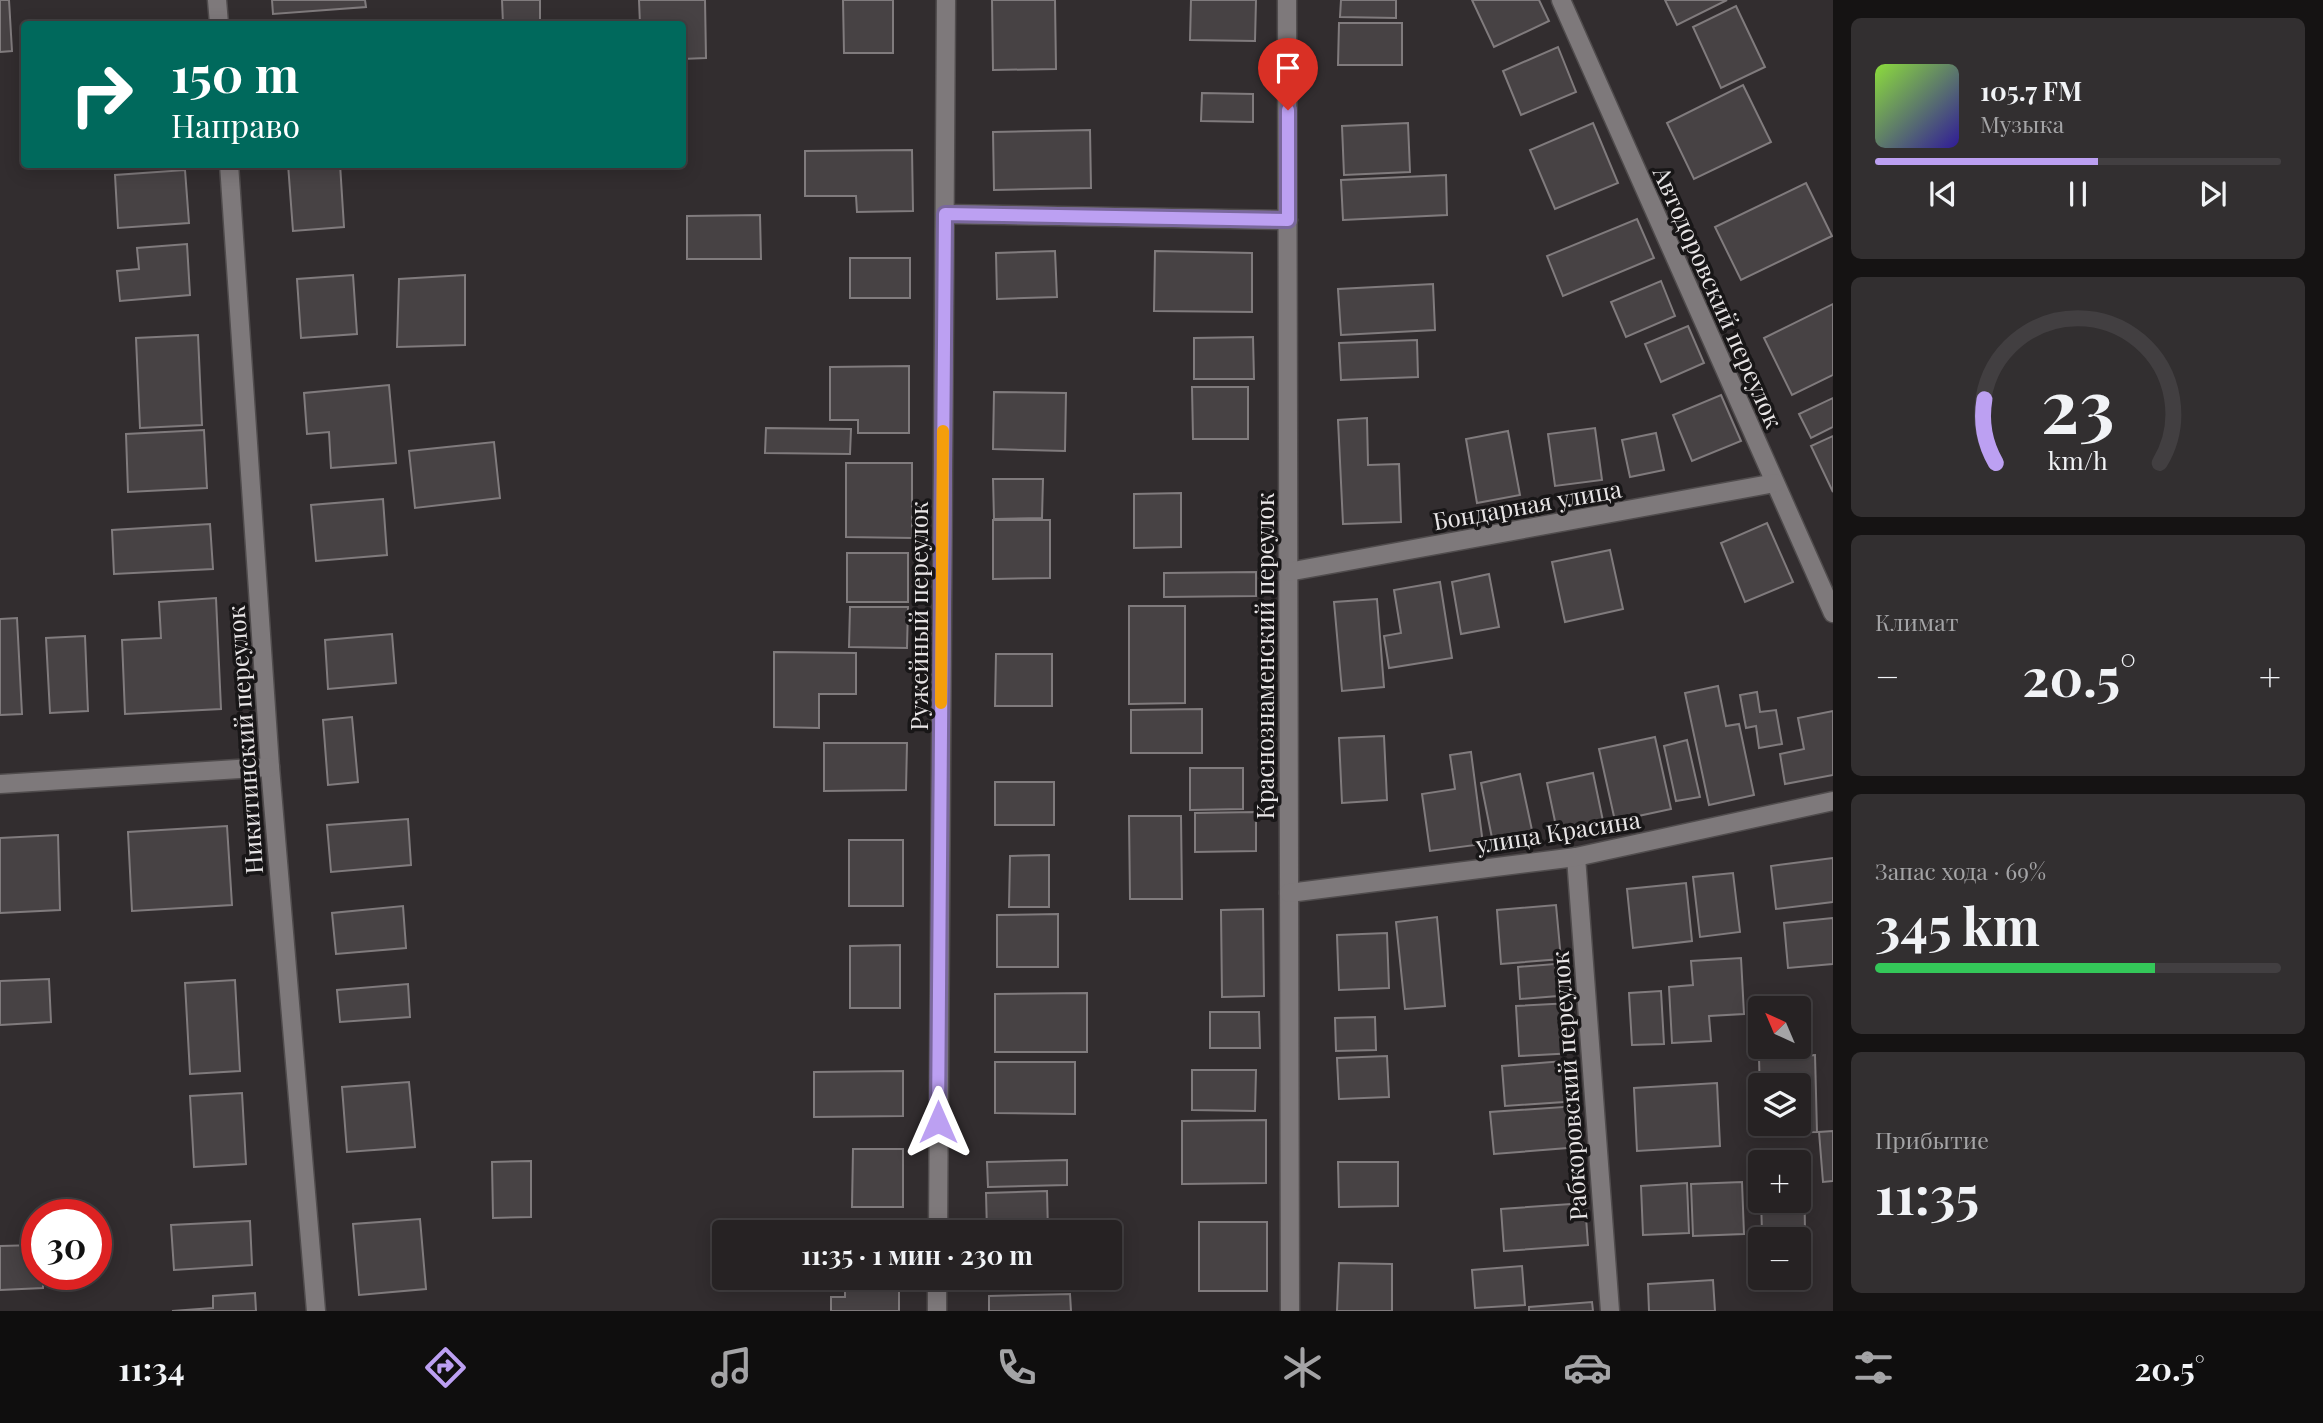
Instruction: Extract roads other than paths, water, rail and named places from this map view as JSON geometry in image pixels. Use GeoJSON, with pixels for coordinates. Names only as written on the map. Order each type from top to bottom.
{"type":"FeatureCollection","features":[{"type":"Feature","properties":{"kind":"street"},"geometry":{"type":"LineString","coordinates":[[218,0],[219,21]]}},
{"type":"Feature","properties":{"kind":"street","name":"Ружейный переулок"},"geometry":{"type":"LineString","coordinates":[[938,1220],[946,0]]}},
{"type":"Feature","properties":{"kind":"street","name":"Краснознаменский переулок"},"geometry":{"type":"LineString","coordinates":[[1287,0],[1290,1311]]}},
{"type":"Feature","properties":{"kind":"street","name":"Автодоровский переулок"},"geometry":{"type":"LineString","coordinates":[[1561,0],[1833,613]]}},
{"type":"Feature","properties":{"kind":"street","name":"Никитинский переулок"},"geometry":{"type":"LineString","coordinates":[[229,168],[270,767],[316,1311]]}},
{"type":"Feature","properties":{"kind":"street"},"geometry":{"type":"LineString","coordinates":[[945,214],[1288,220]]}},
{"type":"Feature","properties":{"kind":"street","name":"Бондарная улица"},"geometry":{"type":"LineString","coordinates":[[1288,572],[1775,483]]}},
{"type":"Feature","properties":{"kind":"street"},"geometry":{"type":"LineString","coordinates":[[0,784],[270,767]]}},
{"type":"Feature","properties":{"kind":"street","name":"улица Красина"},"geometry":{"type":"LineString","coordinates":[[1289,894],[1576,857],[1833,801]]}},
{"type":"Feature","properties":{"kind":"street","name":"Рабкоровский переулок"},"geometry":{"type":"LineString","coordinates":[[1576,857],[1610,1311]]}},
{"type":"Feature","properties":{"kind":"street"},"geometry":{"type":"LineString","coordinates":[[937,1290],[937,1311]]}}]}
